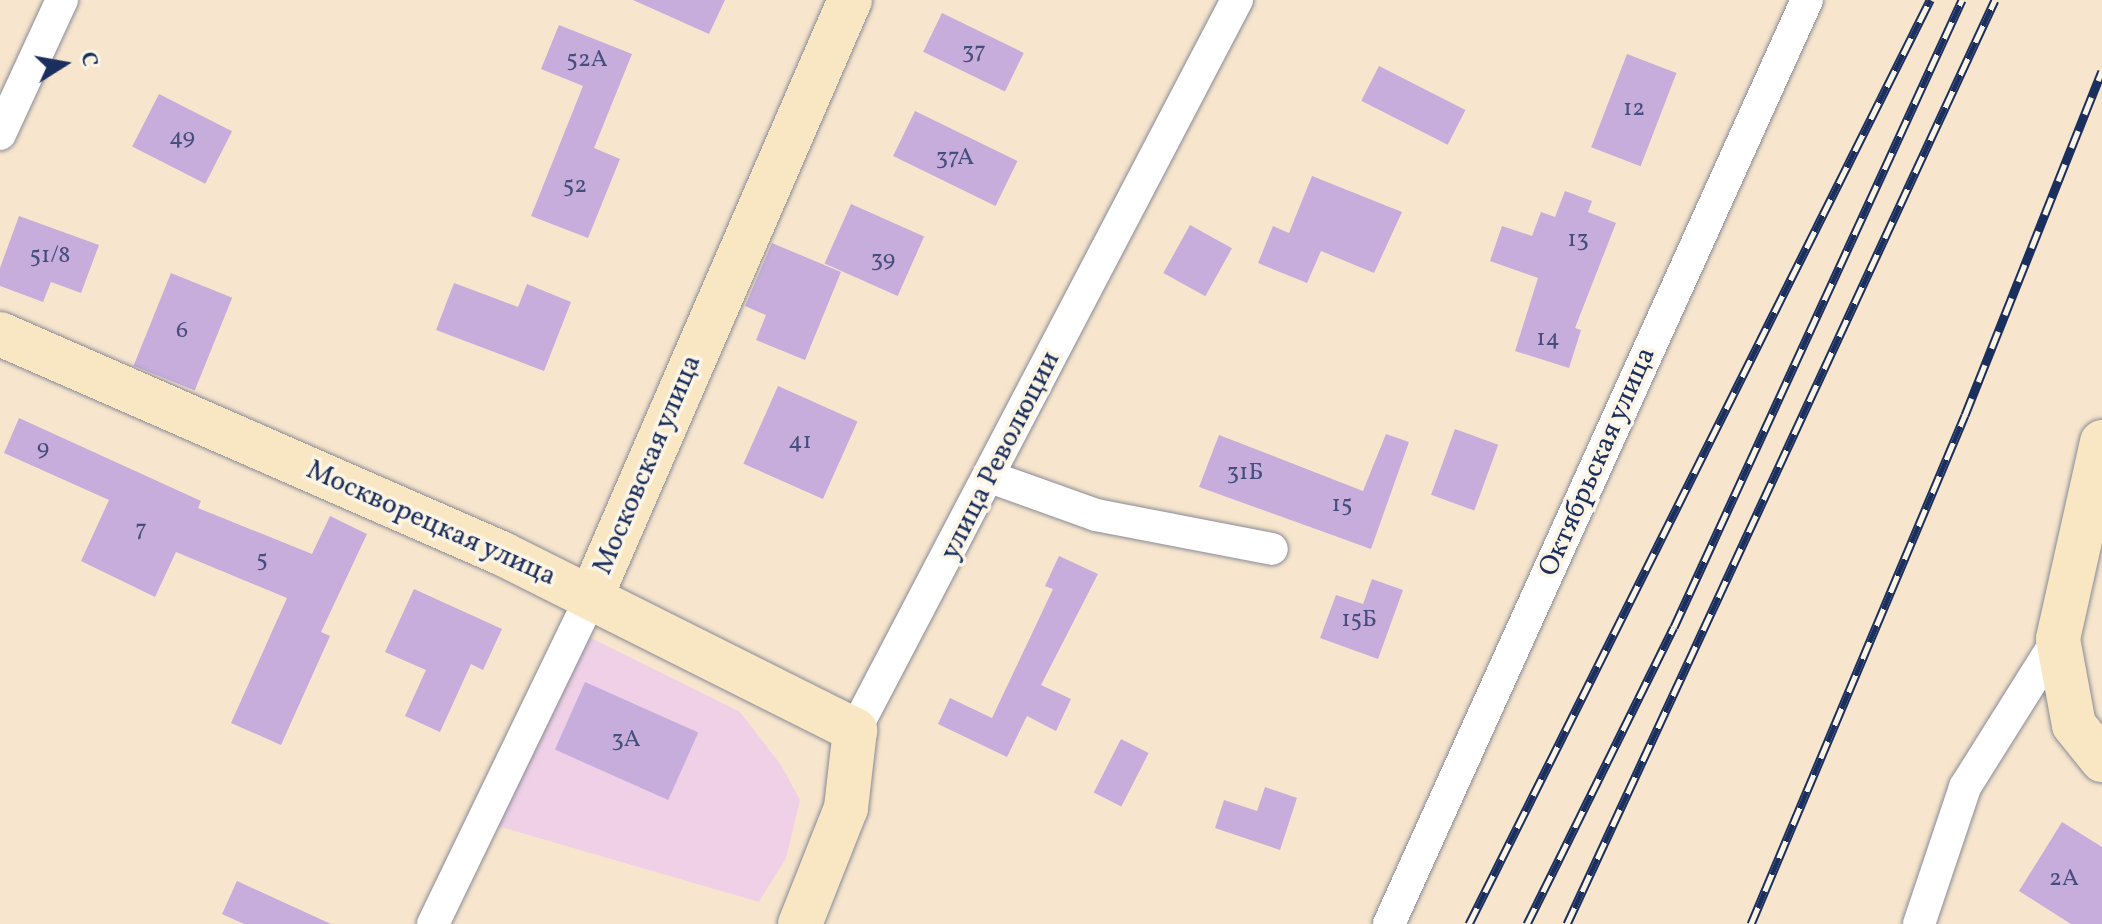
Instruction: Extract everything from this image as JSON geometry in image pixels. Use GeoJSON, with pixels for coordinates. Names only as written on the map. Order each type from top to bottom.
{"type":"FeatureCollection","features":[{"type":"Feature","properties":{"kind":"street"},"geometry":{"type":"LineString","coordinates":[[0,134],[62,0]]}},
{"type":"Feature","properties":{"kind":"street","name":"Московская улица"},"geometry":{"type":"LineString","coordinates":[[433,924],[591,597],[850,0]]}},
{"type":"Feature","properties":{"kind":"street","name":"улица Революции"},"geometry":{"type":"LineString","coordinates":[[800,924],[846,808],[855,730],[1237,0]]}},
{"type":"Feature","properties":{"kind":"street","name":"Октябрьская улица"},"geometry":{"type":"LineString","coordinates":[[1389,924],[1807,0]]}},
{"type":"Feature","properties":{"kind":"street","name":"Москворецкая улица"},"geometry":{"type":"LineString","coordinates":[[0,334],[503,554],[855,730]]}},
{"type":"Feature","properties":{"kind":"street"},"geometry":{"type":"LineString","coordinates":[[1919,924],[1965,787],[2058,639],[2100,452]]}},
{"type":"Feature","properties":{"kind":"street"},"geometry":{"type":"LineString","coordinates":[[990,477],[1096,515],[1272,549]]}},
{"type":"Feature","properties":{"kind":"street"},"geometry":{"type":"LineString","coordinates":[[2058,639],[2074,725],[2102,760]]}},
{"type":"Feature","properties":{"kind":"shaded area"},"geometry":{"type":"Polygon","coordinates":[[[585,635],[740,712],[781,765],[800,800],[786,858],[759,902],[494,825],[585,635]]]}},
{"type":"Feature","properties":{"kind":"building"},"geometry":{"type":"Polygon","coordinates":[[[633,0],[725,0],[709,34],[633,0]]]}},
{"type":"Feature","properties":{"kind":"building"},"geometry":{"type":"Polygon","coordinates":[[[942,13],[1024,53],[1005,92],[923,52],[942,13]]]}},
{"type":"Feature","properties":{"kind":"building"},"geometry":{"type":"Polygon","coordinates":[[[559,25],[632,54],[594,148],[620,159],[588,238],[531,216],[583,86],[541,69],[559,25]]]}},
{"type":"Feature","properties":{"kind":"building"},"geometry":{"type":"Polygon","coordinates":[[[1627,54],[1676,73],[1641,166],[1591,147],[1627,54]]]}},
{"type":"Feature","properties":{"kind":"building"},"geometry":{"type":"Polygon","coordinates":[[[1379,66],[1465,110],[1448,145],[1361,101],[1379,66]]]}},
{"type":"Feature","properties":{"kind":"building"},"geometry":{"type":"Polygon","coordinates":[[[159,94],[232,131],[205,184],[132,147],[159,94]]]}},
{"type":"Feature","properties":{"kind":"building"},"geometry":{"type":"Polygon","coordinates":[[[915,111],[1017,161],[996,206],[893,156],[915,111]]]}},
{"type":"Feature","properties":{"kind":"building"},"geometry":{"type":"Polygon","coordinates":[[[1312,176],[1402,212],[1374,273],[1321,251],[1307,283],[1258,263],[1273,226],[1289,233],[1312,176]]]}},
{"type":"Feature","properties":{"kind":"building"},"geometry":{"type":"Polygon","coordinates":[[[1565,191],[1592,201],[1588,212],[1616,223],[1575,328],[1581,330],[1569,368],[1515,351],[1538,278],[1490,261],[1502,226],[1532,236],[1541,212],[1555,217],[1565,191]]]}},
{"type":"Feature","properties":{"kind":"building"},"geometry":{"type":"Polygon","coordinates":[[[851,204],[924,237],[898,296],[825,263],[851,204]]]}},
{"type":"Feature","properties":{"kind":"building"},"geometry":{"type":"Polygon","coordinates":[[[19,216],[99,245],[81,293],[51,282],[43,302],[0,286],[0,268],[19,216]]]}},
{"type":"Feature","properties":{"kind":"building"},"geometry":{"type":"Polygon","coordinates":[[[1190,225],[1232,248],[1205,296],[1163,273],[1190,225]]]}},
{"type":"Feature","properties":{"kind":"building"},"geometry":{"type":"Polygon","coordinates":[[[772,243],[841,272],[805,360],[756,340],[766,315],[745,306],[772,243]]]}},
{"type":"Feature","properties":{"kind":"building"},"geometry":{"type":"Polygon","coordinates":[[[171,273],[232,298],[195,390],[134,366],[171,273]]]}},
{"type":"Feature","properties":{"kind":"building"},"geometry":{"type":"Polygon","coordinates":[[[454,283],[518,307],[527,284],[571,302],[544,371],[436,330],[454,283]]]}},
{"type":"Feature","properties":{"kind":"building"},"geometry":{"type":"Polygon","coordinates":[[[778,386],[857,421],[823,499],[743,464],[778,386]]]}},
{"type":"Feature","properties":{"kind":"building"},"geometry":{"type":"Polygon","coordinates":[[[19,418],[201,501],[198,508],[312,554],[330,516],[367,534],[321,632],[330,636],[281,745],[231,723],[287,598],[176,552],[155,597],[81,561],[109,500],[4,453],[19,418]]]}},
{"type":"Feature","properties":{"kind":"building"},"geometry":{"type":"Polygon","coordinates":[[[1455,429],[1498,445],[1474,511],[1431,495],[1455,429]]]}},
{"type":"Feature","properties":{"kind":"building"},"geometry":{"type":"Polygon","coordinates":[[[1386,434],[1409,442],[1371,549],[1199,487],[1219,435],[1363,491],[1386,434]]]}},
{"type":"Feature","properties":{"kind":"building"},"geometry":{"type":"Polygon","coordinates":[[[1059,556],[1098,574],[1041,685],[1071,699],[1056,731],[1027,716],[1007,757],[938,724],[950,698],[992,718],[1053,589],[1045,586],[1059,556]]]}},
{"type":"Feature","properties":{"kind":"building"},"geometry":{"type":"Polygon","coordinates":[[[1372,579],[1403,590],[1378,659],[1320,638],[1336,595],[1363,604],[1372,579]]]}},
{"type":"Feature","properties":{"kind":"building"},"geometry":{"type":"Polygon","coordinates":[[[414,589],[502,629],[483,670],[471,664],[440,732],[405,716],[426,670],[385,652],[414,589]]]}},
{"type":"Feature","properties":{"kind":"building"},"geometry":{"type":"Polygon","coordinates":[[[585,682],[698,732],[668,800],[555,750],[585,682]]]}},
{"type":"Feature","properties":{"kind":"building"},"geometry":{"type":"Polygon","coordinates":[[[1121,739],[1149,753],[1121,807],[1094,792],[1121,739]]]}},
{"type":"Feature","properties":{"kind":"building"},"geometry":{"type":"Polygon","coordinates":[[[1265,787],[1297,798],[1280,850],[1215,828],[1224,800],[1257,811],[1265,787]]]}},
{"type":"Feature","properties":{"kind":"building"},"geometry":{"type":"Polygon","coordinates":[[[2062,822],[2102,847],[2102,924],[2071,924],[2019,891],[2062,822]]]}},
{"type":"Feature","properties":{"kind":"building"},"geometry":{"type":"Polygon","coordinates":[[[237,881],[331,924],[244,924],[222,914],[237,881]]]}},
{"type":"Feature","properties":{"kind":"railway"},"geometry":{"type":"LineString","coordinates":[[1469,924],[1930,0]]}},
{"type":"Feature","properties":{"kind":"railway"},"geometry":{"type":"LineString","coordinates":[[1527,924],[1674,627],[1962,0]]}},
{"type":"Feature","properties":{"kind":"railway"},"geometry":{"type":"LineString","coordinates":[[1567,924],[1995,0]]}},
{"type":"Feature","properties":{"kind":"railway"},"geometry":{"type":"LineString","coordinates":[[1751,924],[1965,415],[2102,71]]}}]}
